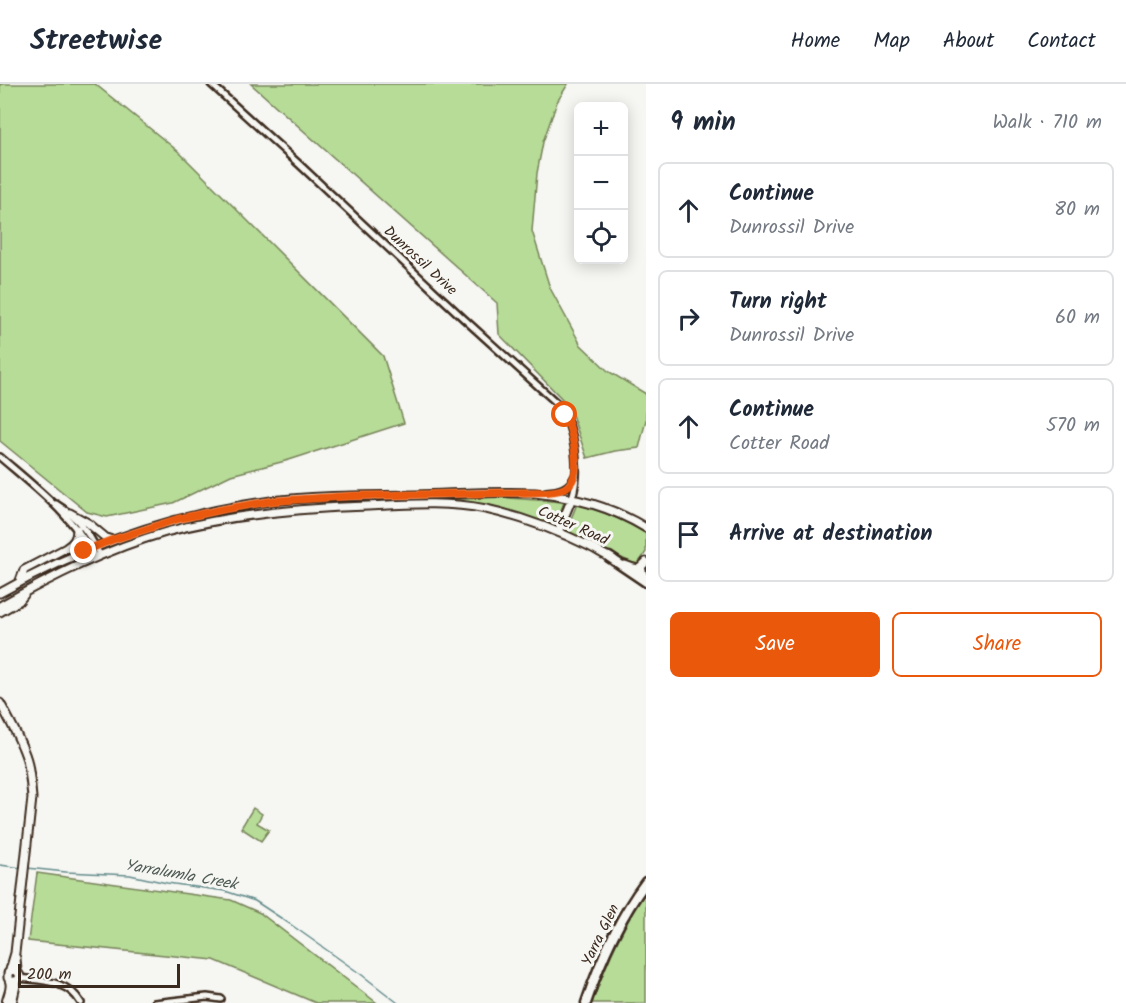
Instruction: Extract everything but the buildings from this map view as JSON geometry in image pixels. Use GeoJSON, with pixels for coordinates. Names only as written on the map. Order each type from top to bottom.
{"type":"FeatureCollection","features":[{"type":"Feature","properties":{"kind":"highway"},"geometry":{"type":"LineString","coordinates":[[609,557],[646,581]]}},
{"type":"Feature","properties":{"kind":"highway"},"geometry":{"type":"LineString","coordinates":[[643,566],[643,576],[646,581]]}},
{"type":"Feature","properties":{"kind":"highway","name":"Yarra Glen"},"geometry":{"type":"LineString","coordinates":[[586,1003],[618,927],[646,882]]}},
{"type":"Feature","properties":{"kind":"main road","name":"Cotter Road"},"geometry":{"type":"LineString","coordinates":[[0,593],[20,581],[112,540],[200,514],[272,501],[352,496],[535,493],[596,504],[618,512],[646,528]]}},
{"type":"Feature","properties":{"kind":"main road"},"geometry":{"type":"LineString","coordinates":[[558,532],[572,498]]}},
{"type":"Feature","properties":{"kind":"main road","name":"Cotter Road"},"geometry":{"type":"LineString","coordinates":[[0,606],[62,572],[98,556],[165,532],[265,513],[315,508],[418,504],[471,506],[499,512],[558,532],[631,567],[643,566]]}},
{"type":"Feature","properties":{"kind":"main road"},"geometry":{"type":"LineString","coordinates":[[618,512],[646,521]]}},
{"type":"Feature","properties":{"kind":"main road"},"geometry":{"type":"LineString","coordinates":[[70,513],[112,540]]}},
{"type":"Feature","properties":{"kind":"main road"},"geometry":{"type":"LineString","coordinates":[[20,581],[24,570],[72,543],[76,539],[77,529]]}},
{"type":"Feature","properties":{"kind":"main road"},"geometry":{"type":"LineString","coordinates":[[0,612],[19,601],[28,590]]}},
{"type":"Feature","properties":{"kind":"main road"},"geometry":{"type":"LineString","coordinates":[[0,703],[27,759],[32,798],[15,953],[12,1003]]}},
{"type":"Feature","properties":{"kind":"main road"},"geometry":{"type":"LineString","coordinates":[[6,1003],[10,982],[15,976]]}},
{"type":"Feature","properties":{"kind":"street","name":"Dunrossil Drive"},"geometry":{"type":"LineString","coordinates":[[211,84],[553,399],[562,410],[571,430],[575,475],[572,498]]}},
{"type":"Feature","properties":{"kind":"street"},"geometry":{"type":"LineString","coordinates":[[0,458],[50,500],[70,513],[87,531],[98,556]]}},
{"type":"Feature","properties":{"kind":"street"},"geometry":{"type":"LineString","coordinates":[[535,493],[562,490],[571,484],[575,475]]}},
{"type":"Feature","properties":{"kind":"street"},"geometry":{"type":"LineString","coordinates":[[50,500],[93,547]]}},
{"type":"Feature","properties":{"kind":"street"},"geometry":{"type":"LineString","coordinates":[[15,976],[68,987],[81,1003]]}},
{"type":"Feature","properties":{"kind":"street"},"geometry":{"type":"LineString","coordinates":[[154,1003],[207,997],[221,999]]}},
{"type":"Feature","properties":{"kind":"green space"},"geometry":{"type":"Polygon","coordinates":[[[0,84],[95,84],[179,152],[383,356],[404,423],[289,460],[231,475],[173,503],[107,517],[87,512],[0,441],[0,84]]]}},
{"type":"Feature","properties":{"kind":"green space"},"geometry":{"type":"Polygon","coordinates":[[[251,84],[568,84],[557,102],[543,142],[537,173],[532,231],[550,288],[581,345],[608,371],[646,394],[646,420],[639,448],[587,458],[569,406],[499,334],[497,303],[251,84]]]}},
{"type":"Feature","properties":{"kind":"green space"},"geometry":{"type":"Polygon","coordinates":[[[495,497],[564,502],[555,527],[504,509],[437,501],[495,497]]]}},
{"type":"Feature","properties":{"kind":"green space"},"geometry":{"type":"Polygon","coordinates":[[[577,504],[613,516],[646,534],[646,552],[638,564],[566,531],[577,504]]]}},
{"type":"Feature","properties":{"kind":"green space"},"geometry":{"type":"Polygon","coordinates":[[[253,808],[262,814],[257,823],[269,830],[261,841],[241,828],[253,808]]]}},
{"type":"Feature","properties":{"kind":"green space"},"geometry":{"type":"Polygon","coordinates":[[[37,873],[231,900],[260,913],[377,1003],[316,1003],[214,960],[28,941],[37,873]]]}},
{"type":"Feature","properties":{"kind":"green space"},"geometry":{"type":"Polygon","coordinates":[[[646,892],[646,1003],[592,1003],[615,946],[646,892]]]}},
{"type":"Feature","properties":{"kind":"waterway","name":"Yarralumla Creek"},"geometry":{"type":"LineString","coordinates":[[0,865],[22,868]]}},
{"type":"Feature","properties":{"kind":"waterway","name":"Yarralumla Creek"},"geometry":{"type":"LineString","coordinates":[[27,868],[130,875],[225,891],[255,901],[362,975],[398,1003]]}},
{"type":"Feature","properties":{"kind":"route"},"geometry":{"type":"LineString","coordinates":[[84,551],[178,519],[272,501],[352,496],[562,490],[571,484],[575,475],[573,439],[565,415]]}}]}
